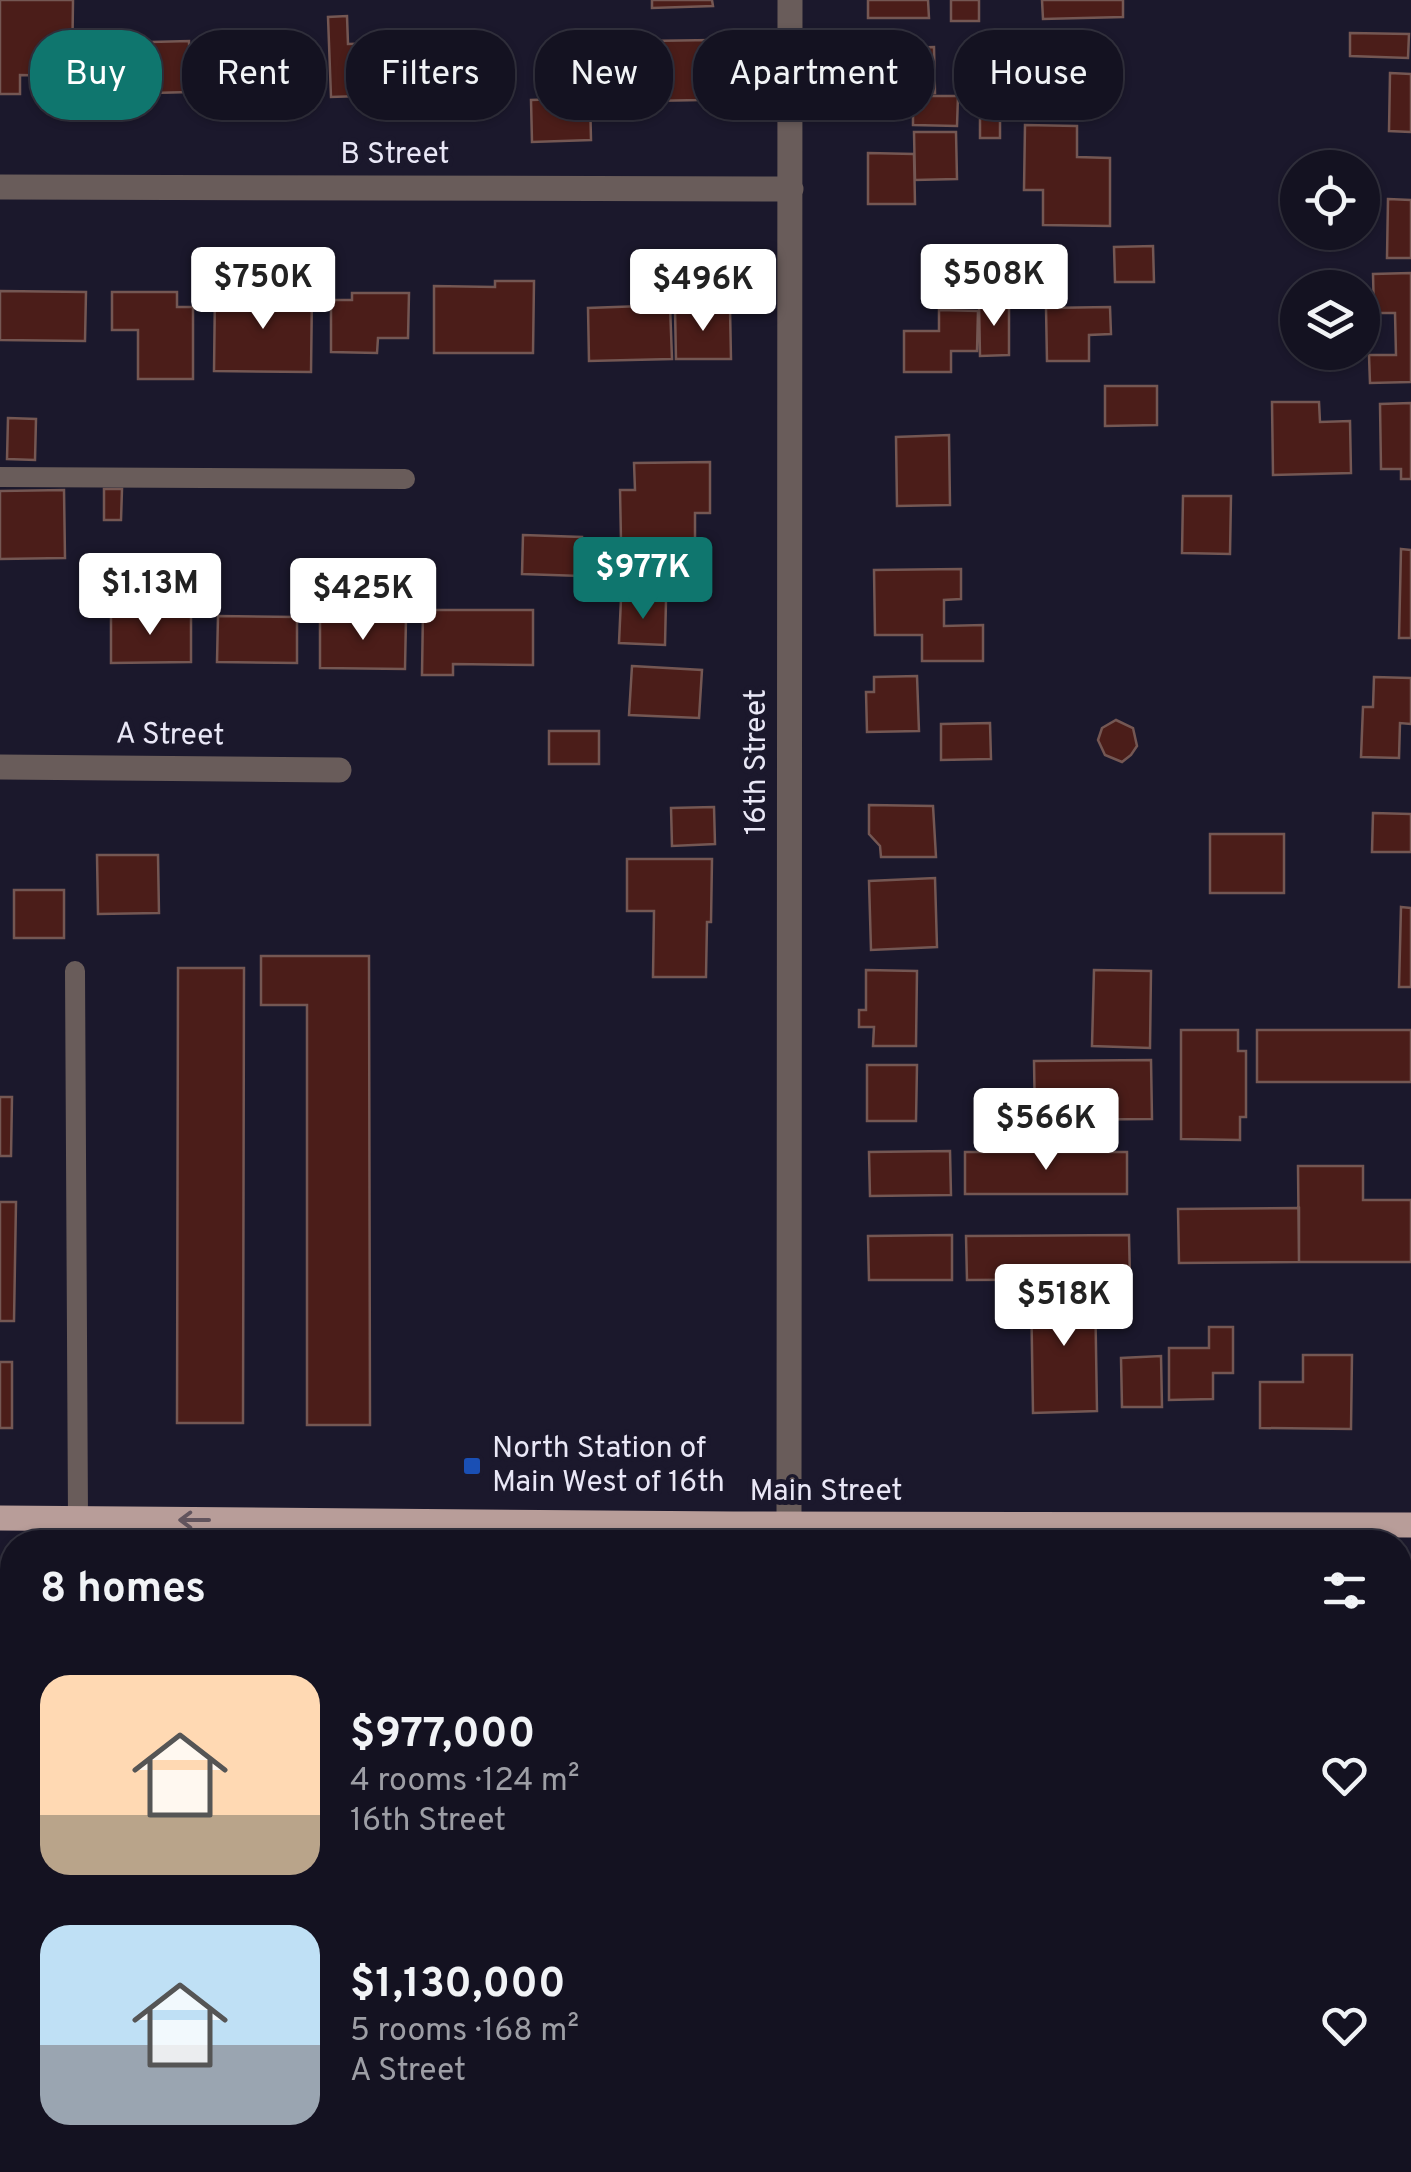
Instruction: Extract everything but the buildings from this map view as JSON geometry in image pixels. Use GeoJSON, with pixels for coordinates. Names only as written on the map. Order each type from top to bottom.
{"type":"FeatureCollection","features":[{"type":"Feature","properties":{"kind":"main road","name":"Main Street"},"geometry":{"type":"LineString","coordinates":[[0,1518],[38,1530]]}},
{"type":"Feature","properties":{"kind":"main road","name":"Main Street"},"geometry":{"type":"LineString","coordinates":[[44,1530],[78,1519],[1411,1525]]}},
{"type":"Feature","properties":{"kind":"street","name":"16th Street"},"geometry":{"type":"LineString","coordinates":[[789,1524],[790,0]]}},
{"type":"Feature","properties":{"kind":"street","name":"B Street"},"geometry":{"type":"LineString","coordinates":[[0,187],[790,189]]}},
{"type":"Feature","properties":{"kind":"street","name":"A Street"},"geometry":{"type":"LineString","coordinates":[[0,767],[340,770]]}},
{"type":"Feature","properties":{"kind":"lane"},"geometry":{"type":"LineString","coordinates":[[0,477],[405,479]]}},
{"type":"Feature","properties":{"kind":"lane"},"geometry":{"type":"LineString","coordinates":[[75,972],[78,1519]]}},
{"type":"Feature","properties":{"kind":"place","name":"North Station of Main West of 16th"},"geometry":{"type":"Point","coordinates":[472,1466]}}]}
